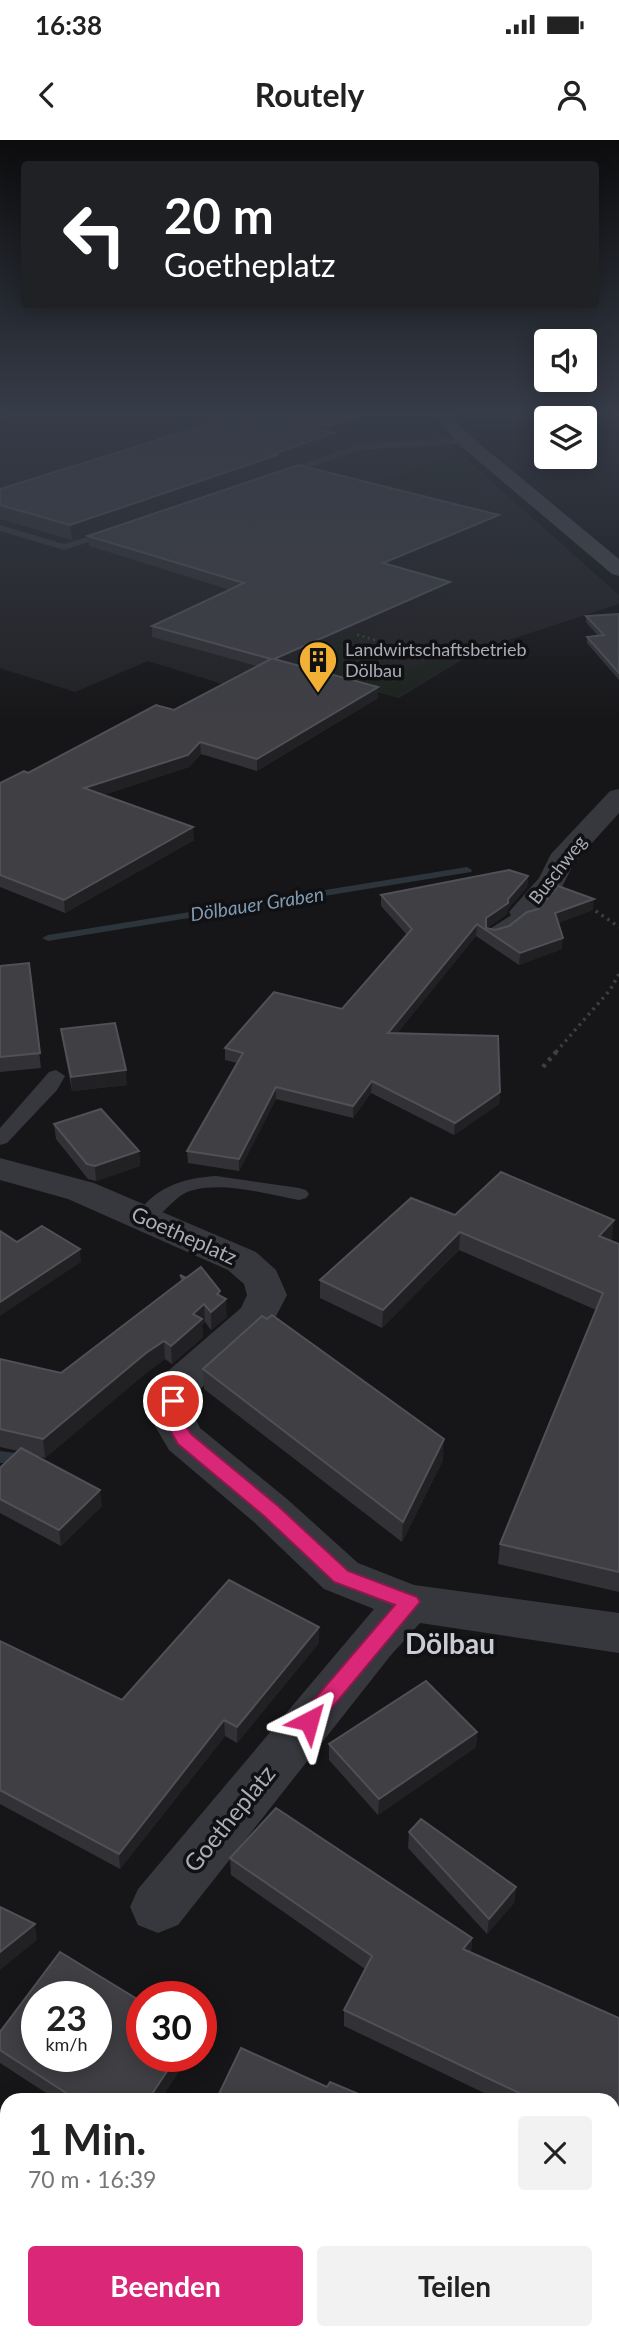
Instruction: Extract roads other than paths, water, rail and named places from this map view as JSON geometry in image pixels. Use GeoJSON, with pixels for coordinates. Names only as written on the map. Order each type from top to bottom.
{"type":"FeatureCollection","features":[{"type":"Feature","properties":{"kind":"street"},"geometry":{"type":"LineString","coordinates":[[555,516],[619,570]]}},
{"type":"Feature","properties":{"kind":"street","name":"Buschweg"},"geometry":{"type":"LineString","coordinates":[[524,912],[552,881],[561,860],[619,797]]}},
{"type":"Feature","properties":{"kind":"street","name":"Goetheplatz"},"geometry":{"type":"LineString","coordinates":[[0,1170],[80,1191],[242,1261],[262,1279],[267,1296],[258,1315],[183,1381],[173,1401],[174,1421],[184,1439],[271,1511],[341,1576],[410,1602],[619,1633]]}},
{"type":"Feature","properties":{"kind":"street","name":"Goetheplatz"},"geometry":{"type":"LineString","coordinates":[[158,1907],[374,1641],[410,1602]]}},
{"type":"Feature","properties":{"kind":"lane"},"geometry":{"type":"LineString","coordinates":[[0,528],[64,547],[125,528]]}},
{"type":"Feature","properties":{"kind":"lane"},"geometry":{"type":"LineString","coordinates":[[494,934],[510,925],[524,912]]}},
{"type":"Feature","properties":{"kind":"lane"},"geometry":{"type":"LineString","coordinates":[[0,1139],[50,1086],[56,1076]]}},
{"type":"Feature","properties":{"kind":"lane"},"geometry":{"type":"LineString","coordinates":[[144,1218],[169,1192],[183,1186],[207,1183],[251,1186],[299,1194]]}},
{"type":"Feature","properties":{"kind":"waterway","name":"Dölbauer Graben"},"geometry":{"type":"LineString","coordinates":[[48,938],[467,870]]}},
{"type":"Feature","properties":{"kind":"waterway"},"geometry":{"type":"LineString","coordinates":[[0,1457],[18,1458]]}},
{"type":"Feature","properties":{"kind":"place","name":"Landwirtschaftsbetrieb Dölbau"},"geometry":{"type":"Point","coordinates":[318,694]}},
{"type":"Feature","properties":{"kind":"district","name":"Dölbau"},"geometry":{"type":"Point","coordinates":[450,1644]}}]}
